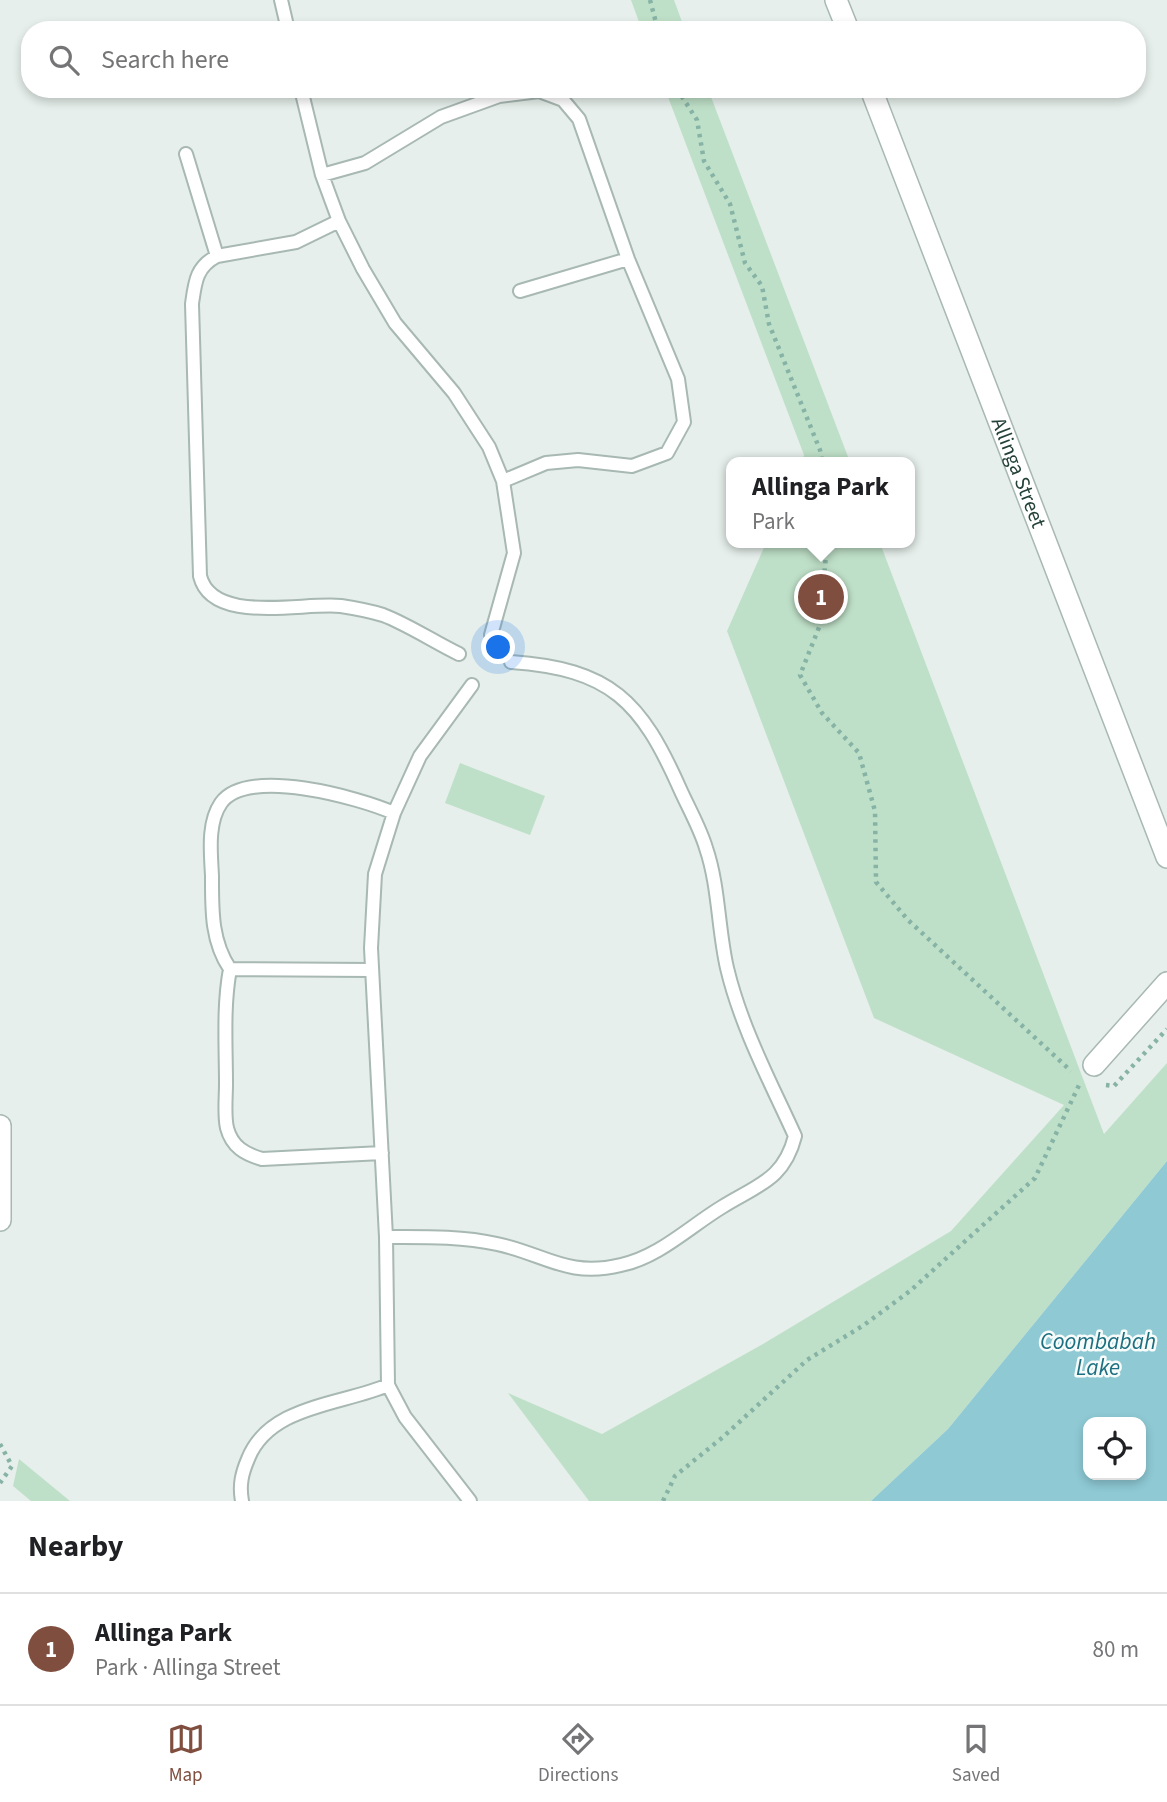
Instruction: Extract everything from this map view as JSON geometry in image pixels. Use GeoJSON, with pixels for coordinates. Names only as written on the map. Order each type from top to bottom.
{"type":"FeatureCollection","features":[{"type":"Feature","properties":{"kind":"street"},"geometry":{"type":"LineString","coordinates":[[836,0],[844,21]]}},
{"type":"Feature","properties":{"kind":"street","name":"Allinga Street"},"geometry":{"type":"LineString","coordinates":[[874,98],[1167,857]]}},
{"type":"Feature","properties":{"kind":"street"},"geometry":{"type":"LineString","coordinates":[[1093,1078],[1167,982]]}},
{"type":"Feature","properties":{"kind":"street"},"geometry":{"type":"LineString","coordinates":[[0,1126],[0,1220]]}},
{"type":"Feature","properties":{"kind":"lane"},"geometry":{"type":"LineString","coordinates":[[281,0],[286,21]]}},
{"type":"Feature","properties":{"kind":"lane"},"geometry":{"type":"LineString","coordinates":[[304,98],[322,175],[339,221],[395,323],[454,393],[489,447],[503,481],[514,553],[491,635]]}},
{"type":"Feature","properties":{"kind":"lane"},"geometry":{"type":"LineString","coordinates":[[322,175],[365,163],[441,117],[493,98]]}},
{"type":"Feature","properties":{"kind":"lane"},"geometry":{"type":"LineString","coordinates":[[503,481],[546,463],[578,460],[632,466],[667,453],[684,422],[678,379],[628,259],[579,119],[563,100],[558,98]]}},
{"type":"Feature","properties":{"kind":"lane"},"geometry":{"type":"LineString","coordinates":[[186,153],[217,256]]}},
{"type":"Feature","properties":{"kind":"lane"},"geometry":{"type":"LineString","coordinates":[[339,221],[296,242],[217,256],[200,270],[192,304],[201,576],[204,590],[216,599],[238,607],[340,606],[383,615],[459,654]]}},
{"type":"Feature","properties":{"kind":"lane"},"geometry":{"type":"LineString","coordinates":[[520,291],[628,259]]}},
{"type":"Feature","properties":{"kind":"lane"},"geometry":{"type":"LineString","coordinates":[[386,1237],[456,1238],[498,1244],[566,1268],[595,1269],[622,1265],[649,1256],[722,1207],[760,1186],[783,1168],[795,1136],[743,1023],[727,968],[707,849],[660,744],[632,705],[610,688],[584,677],[547,667],[511,662]]}},
{"type":"Feature","properties":{"kind":"lane"},"geometry":{"type":"LineString","coordinates":[[470,1501],[405,1417],[388,1385],[386,1237],[372,970],[375,874],[394,813],[420,756],[472,685]]}},
{"type":"Feature","properties":{"kind":"lane"},"geometry":{"type":"LineString","coordinates":[[382,1153],[262,1160],[245,1154],[236,1146],[228,1129],[226,1102],[225,1023],[230,969],[219,947],[212,915],[211,829],[221,802],[235,794],[282,786],[312,788],[372,803],[394,813]]}},
{"type":"Feature","properties":{"kind":"lane"},"geometry":{"type":"LineString","coordinates":[[230,969],[372,970]]}},
{"type":"Feature","properties":{"kind":"lane"},"geometry":{"type":"LineString","coordinates":[[242,1501],[239,1487],[245,1467],[254,1444],[268,1427],[291,1417],[361,1397],[388,1385]]}},
{"type":"Feature","properties":{"kind":"path"},"geometry":{"type":"LineString","coordinates":[[650,0],[656,21]]}},
{"type":"Feature","properties":{"kind":"path"},"geometry":{"type":"LineString","coordinates":[[683,98],[697,121],[704,161],[730,204],[745,263],[762,286],[769,324],[821,457]]}},
{"type":"Feature","properties":{"kind":"path"},"geometry":{"type":"LineString","coordinates":[[827,548],[820,625],[800,675],[821,713],[859,752],[876,811],[876,882],[908,920],[1039,1044],[1093,1078],[1114,1086],[1167,1029]]}},
{"type":"Feature","properties":{"kind":"path"},"geometry":{"type":"LineString","coordinates":[[663,1501],[675,1476],[723,1437],[807,1360],[864,1325],[910,1291],[1035,1178],[1093,1078]]}},
{"type":"Feature","properties":{"kind":"path"},"geometry":{"type":"LineString","coordinates":[[0,1444],[12,1466],[0,1483]]}},
{"type":"Feature","properties":{"kind":"green space"},"geometry":{"type":"Polygon","coordinates":[[[631,0],[674,0],[682,21],[639,21],[631,0]]]}},
{"type":"Feature","properties":{"kind":"green space"},"geometry":{"type":"Polygon","coordinates":[[[668,98],[711,98],[848,457],[804,455],[668,98]]]}},
{"type":"Feature","properties":{"kind":"green space"},"geometry":{"type":"Polygon","coordinates":[[[764,548],[882,548],[1104,1134],[1167,1063],[1167,1161],[948,1429],[871,1501],[589,1501],[508,1393],[602,1434],[763,1344],[951,1231],[1064,1105],[874,1018],[727,631],[764,548]]]}},
{"type":"Feature","properties":{"kind":"green space"},"geometry":{"type":"Polygon","coordinates":[[[460,763],[545,796],[530,835],[445,803],[460,763]]]}},
{"type":"Feature","properties":{"kind":"green space"},"geometry":{"type":"Polygon","coordinates":[[[19,1459],[70,1501],[31,1501],[13,1486],[19,1459]]]}},
{"type":"Feature","properties":{"kind":"water","name":"Coombabah Lake"},"geometry":{"type":"Polygon","coordinates":[[[1167,1161],[1167,1501],[871,1501],[948,1429],[1167,1161]]]}},
{"type":"Feature","properties":{"kind":"place","name":"Allinga Park"},"geometry":{"type":"Point","coordinates":[821,597]}}]}
